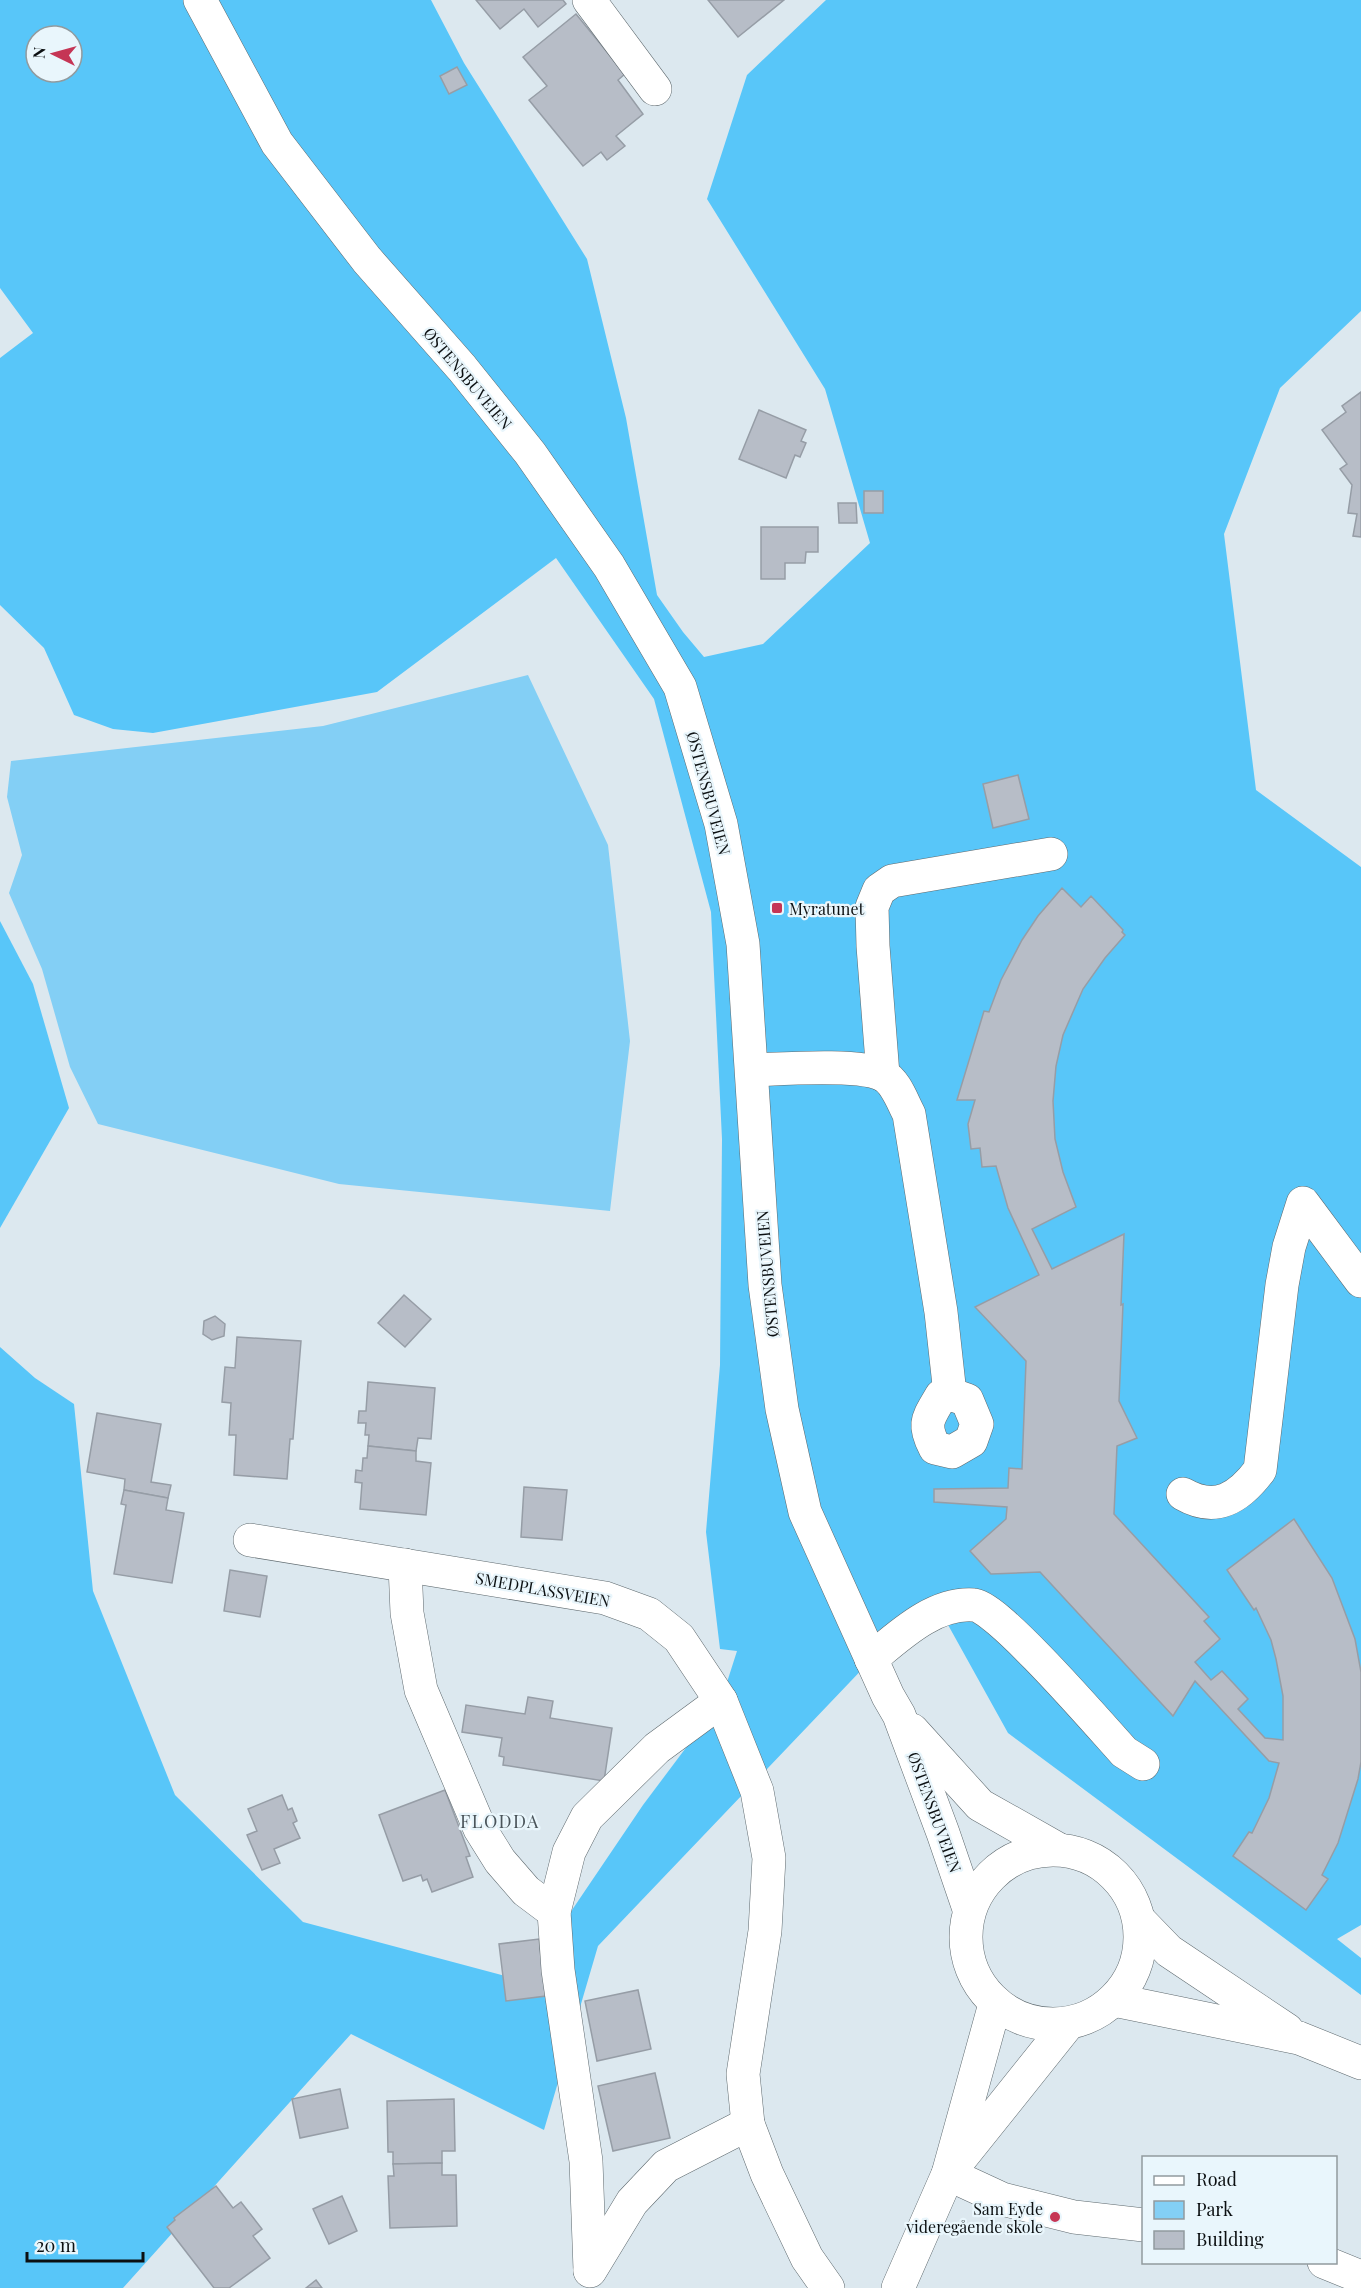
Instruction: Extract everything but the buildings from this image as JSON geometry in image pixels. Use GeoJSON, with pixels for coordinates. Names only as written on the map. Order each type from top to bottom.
{"type":"FeatureCollection","features":[{"type":"Feature","properties":{"kind":"main road"},"geometry":{"type":"LineString","coordinates":[[589,0],[655,89]]}},
{"type":"Feature","properties":{"kind":"main road","name":"ØSTENSBUVEIEN"},"geometry":{"type":"LineString","coordinates":[[203,2],[277,143],[367,260],[462,368],[530,453],[609,566],[680,687],[721,824],[743,944],[753,1070],[765,1285],[782,1409],[805,1512],[871,1659],[899,1715],[944,1833],[969,1910]]}},
{"type":"Feature","properties":{"kind":"main road"},"geometry":{"type":"LineString","coordinates":[[883,1076],[872,908],[879,890],[892,881],[1051,854]]}},
{"type":"Feature","properties":{"kind":"main road"},"geometry":{"type":"LineString","coordinates":[[753,1070],[858,1069],[883,1076],[894,1085],[909,1114],[941,1312],[950,1395]]}},
{"type":"Feature","properties":{"kind":"main road"},"geometry":{"type":"LineString","coordinates":[[1183,1494],[1197,1502],[1221,1503],[1247,1488],[1260,1470],[1288,1247],[1303,1203],[1361,1281]]}},
{"type":"Feature","properties":{"kind":"main road","name":"SMEDPLASSVEIEN"},"geometry":{"type":"LineString","coordinates":[[250,1540],[605,1598],[650,1614],[679,1638],[721,1701],[757,1791],[770,1858],[765,1931],[743,2074],[748,2124],[767,2174],[807,2259],[828,2288]]}},
{"type":"Feature","properties":{"kind":"main road"},"geometry":{"type":"LineString","coordinates":[[405,1565],[407,1613],[421,1690],[480,1829],[500,1861],[526,1891],[554,1912]]}},
{"type":"Feature","properties":{"kind":"main road"},"geometry":{"type":"LineString","coordinates":[[871,1659],[912,1626],[947,1609],[975,1605],[984,1608],[1024,1643],[1124,1752],[1143,1764]]}},
{"type":"Feature","properties":{"kind":"main road"},"geometry":{"type":"LineString","coordinates":[[590,2279],[586,2161],[558,1970],[554,1912],[568,1852],[587,1817],[657,1748],[692,1720],[721,1701]]}},
{"type":"Feature","properties":{"kind":"main road","name":"ØSTENSBUVEIEN"},"geometry":{"type":"LineString","coordinates":[[899,1715],[980,1805],[1058,1849]]}},
{"type":"Feature","properties":{"kind":"main road"},"geometry":{"type":"LineString","coordinates":[[1058,1849],[1086,1855],[1111,1870],[1129,1893],[1139,1920],[1140,1949],[1132,1977],[1114,2000],[1093,2016],[1068,2024],[1042,2025],[1017,2018],[995,2004],[978,1984],[968,1960],[965,1935],[969,1910],[979,1889],[994,1871],[1013,1858],[1035,1851],[1058,1849]]}},
{"type":"Feature","properties":{"kind":"main road"},"geometry":{"type":"LineString","coordinates":[[1139,1920],[1169,1951],[1299,2038]]}},
{"type":"Feature","properties":{"kind":"main road"},"geometry":{"type":"LineString","coordinates":[[1114,2000],[1299,2038],[1361,2063]]}},
{"type":"Feature","properties":{"kind":"main road"},"geometry":{"type":"LineString","coordinates":[[898,2288],[948,2174],[995,2004]]}},
{"type":"Feature","properties":{"kind":"main road"},"geometry":{"type":"LineString","coordinates":[[948,2174],[1068,2024]]}},
{"type":"Feature","properties":{"kind":"main road"},"geometry":{"type":"LineString","coordinates":[[590,2279],[632,2202],[666,2166],[748,2124]]}},
{"type":"Feature","properties":{"kind":"main road"},"geometry":{"type":"LineString","coordinates":[[948,2174],[1002,2199],[1074,2217],[1142,2225]]}},
{"type":"Feature","properties":{"kind":"main road"},"geometry":{"type":"LineString","coordinates":[[1329,2264],[1361,2277]]}},
{"type":"Feature","properties":{"kind":"green space"},"geometry":{"type":"Polygon","coordinates":[[[528,675],[608,845],[630,1041],[610,1211],[339,1184],[98,1124],[70,1067],[42,969],[9,893],[22,855],[7,797],[11,761],[323,726],[528,675]]]}},
{"type":"Feature","properties":{"kind":"shaded area"},"geometry":{"type":"Polygon","coordinates":[[[0,0],[431,0],[464,63],[587,259],[626,418],[657,595],[704,657],[763,644],[870,543],[825,389],[707,199],[747,75],[826,0],[1361,0],[1361,311],[1280,388],[1224,534],[1256,790],[1361,867],[1361,1925],[1337,1939],[1361,1958],[1361,1995],[1008,1733],[932,1596],[598,1946],[544,2130],[351,2034],[123,2288],[0,2288],[0,1347],[35,1378],[74,1404],[93,1591],[175,1795],[303,1922],[524,1981],[643,1805],[721,1701],[737,1651],[720,1649],[706,1532],[720,1365],[722,1139],[711,912],[654,699],[556,558],[377,692],[153,733],[113,729],[74,715],[44,648],[0,605],[0,358],[33,333],[0,288],[0,0]]]}},
{"type":"Feature","properties":{"kind":"shaded area"},"geometry":{"type":"Polygon","coordinates":[[[0,921],[33,984],[69,1108],[0,1228],[0,921]]]}},
{"type":"Feature","properties":{"kind":"place","name":"Myratunet"},"geometry":{"type":"Point","coordinates":[777,908]}},
{"type":"Feature","properties":{"kind":"place","name":"Sam Eyde videregående skole"},"geometry":{"type":"Point","coordinates":[1055,2217]}},
{"type":"Feature","properties":{"kind":"district","name":"FLODDA"},"geometry":{"type":"Point","coordinates":[500,1821]}}]}
